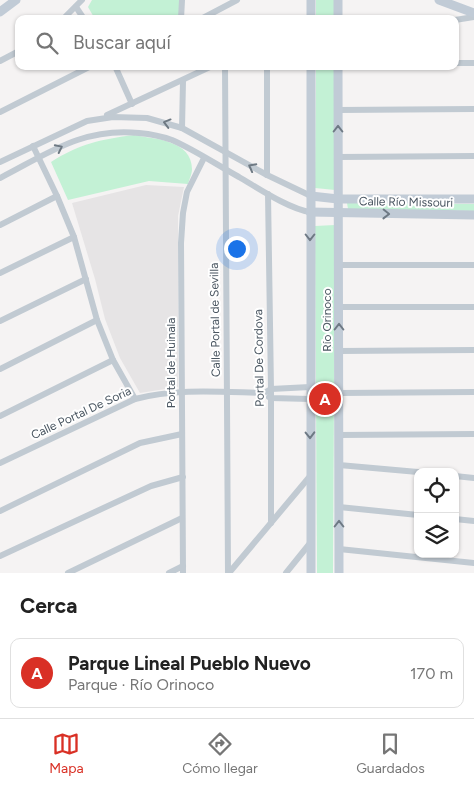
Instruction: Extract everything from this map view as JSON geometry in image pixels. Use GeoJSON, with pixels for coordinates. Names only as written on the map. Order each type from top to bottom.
{"type":"FeatureCollection","features":[{"type":"Feature","properties":{"kind":"street"},"geometry":{"type":"LineString","coordinates":[[0,12],[16,0]]}},
{"type":"Feature","properties":{"kind":"street"},"geometry":{"type":"LineString","coordinates":[[67,15],[82,0]]}},
{"type":"Feature","properties":{"kind":"street"},"geometry":{"type":"LineString","coordinates":[[182,0],[182,15]]}},
{"type":"Feature","properties":{"kind":"street"},"geometry":{"type":"LineString","coordinates":[[207,15],[224,3],[237,0]]}},
{"type":"Feature","properties":{"kind":"street"},"geometry":{"type":"LineString","coordinates":[[311,0],[311,15]]}},
{"type":"Feature","properties":{"kind":"street"},"geometry":{"type":"LineString","coordinates":[[338,0],[338,15]]}},
{"type":"Feature","properties":{"kind":"street"},"geometry":{"type":"LineString","coordinates":[[438,0],[474,12]]}},
{"type":"Feature","properties":{"kind":"street"},"geometry":{"type":"LineString","coordinates":[[76,7],[81,15]]}},
{"type":"Feature","properties":{"kind":"street"},"geometry":{"type":"LineString","coordinates":[[459,19],[474,17]]}},
{"type":"Feature","properties":{"kind":"street"},"geometry":{"type":"LineString","coordinates":[[0,61],[15,53]]}},
{"type":"Feature","properties":{"kind":"street"},"geometry":{"type":"LineString","coordinates":[[459,63],[474,63]]}},
{"type":"Feature","properties":{"kind":"street"},"geometry":{"type":"LineString","coordinates":[[0,112],[83,70]]}},
{"type":"Feature","properties":{"kind":"street"},"geometry":{"type":"LineString","coordinates":[[117,70],[132,104]]}},
{"type":"Feature","properties":{"kind":"street"},"geometry":{"type":"LineString","coordinates":[[0,162],[87,121],[103,117],[204,70]]}},
{"type":"Feature","properties":{"kind":"street","name":"Calle Portal de Sevilla"},"geometry":{"type":"LineString","coordinates":[[225,70],[229,573]]}},
{"type":"Feature","properties":{"kind":"street"},"geometry":{"type":"LineString","coordinates":[[267,70],[267,175]]}},
{"type":"Feature","properties":{"kind":"street","name":"Río Orinoco"},"geometry":{"type":"LineString","coordinates":[[311,70],[311,573]]}},
{"type":"Feature","properties":{"kind":"street","name":"Río Orinoco"},"geometry":{"type":"LineString","coordinates":[[338,70],[340,265],[339,573]]}},
{"type":"Feature","properties":{"kind":"street"},"geometry":{"type":"LineString","coordinates":[[182,128],[183,81]]}},
{"type":"Feature","properties":{"kind":"street"},"geometry":{"type":"LineString","coordinates":[[338,110],[474,110]]}},
{"type":"Feature","properties":{"kind":"street"},"geometry":{"type":"LineString","coordinates":[[103,117],[147,118],[182,128],[225,153],[311,196]]}},
{"type":"Feature","properties":{"kind":"street"},"geometry":{"type":"LineString","coordinates":[[87,121],[92,135]]}},
{"type":"Feature","properties":{"kind":"street"},"geometry":{"type":"LineString","coordinates":[[0,178],[71,142],[92,135],[116,132],[155,135],[184,145],[268,194],[300,210],[310,212]]}},
{"type":"Feature","properties":{"kind":"street"},"geometry":{"type":"LineString","coordinates":[[33,146],[74,237],[97,320],[113,360],[135,399]]}},
{"type":"Feature","properties":{"kind":"street"},"geometry":{"type":"LineString","coordinates":[[338,157],[474,156]]}},
{"type":"Feature","properties":{"kind":"street","name":"Portal de Huinala"},"geometry":{"type":"LineString","coordinates":[[183,570],[181,243],[187,192],[204,158]]}},
{"type":"Feature","properties":{"kind":"street","name":"Portal De Cordova"},"geometry":{"type":"LineString","coordinates":[[268,194],[271,523]]}},
{"type":"Feature","properties":{"kind":"street"},"geometry":{"type":"LineString","coordinates":[[0,225],[57,196]]}},
{"type":"Feature","properties":{"kind":"street","name":"Calle Río Missouri"},"geometry":{"type":"LineString","coordinates":[[311,196],[338,199],[474,199]]}},
{"type":"Feature","properties":{"kind":"street","name":"Calle Río Missouri"},"geometry":{"type":"LineString","coordinates":[[310,212],[474,216]]}},
{"type":"Feature","properties":{"kind":"street"},"geometry":{"type":"LineString","coordinates":[[0,273],[74,237]]}},
{"type":"Feature","properties":{"kind":"street"},"geometry":{"type":"LineString","coordinates":[[340,265],[474,265]]}},
{"type":"Feature","properties":{"kind":"street"},"geometry":{"type":"LineString","coordinates":[[0,321],[86,279]]}},
{"type":"Feature","properties":{"kind":"street"},"geometry":{"type":"LineString","coordinates":[[339,308],[474,307]]}},
{"type":"Feature","properties":{"kind":"street"},"geometry":{"type":"LineString","coordinates":[[0,369],[97,320]]}},
{"type":"Feature","properties":{"kind":"street"},"geometry":{"type":"LineString","coordinates":[[339,351],[474,350]]}},
{"type":"Feature","properties":{"kind":"street"},"geometry":{"type":"LineString","coordinates":[[0,416],[113,360]]}},
{"type":"Feature","properties":{"kind":"street"},"geometry":{"type":"LineString","coordinates":[[310,387],[271,389],[264,393],[271,398],[310,399]]}},
{"type":"Feature","properties":{"kind":"street","name":"Calle Portal De Soria"},"geometry":{"type":"LineString","coordinates":[[0,464],[135,399],[165,393],[183,392],[264,393]]}},
{"type":"Feature","properties":{"kind":"street"},"geometry":{"type":"LineString","coordinates":[[339,393],[474,392]]}},
{"type":"Feature","properties":{"kind":"street"},"geometry":{"type":"LineString","coordinates":[[0,511],[136,445],[182,434]]}},
{"type":"Feature","properties":{"kind":"street"},"geometry":{"type":"LineString","coordinates":[[339,435],[474,434]]}},
{"type":"Feature","properties":{"kind":"street"},"geometry":{"type":"LineString","coordinates":[[339,465],[414,472]]}},
{"type":"Feature","properties":{"kind":"street"},"geometry":{"type":"LineString","coordinates":[[229,573],[311,474]]}},
{"type":"Feature","properties":{"kind":"street"},"geometry":{"type":"LineString","coordinates":[[459,476],[474,478]]}},
{"type":"Feature","properties":{"kind":"street"},"geometry":{"type":"LineString","coordinates":[[0,556],[151,486],[183,477]]}},
{"type":"Feature","properties":{"kind":"street"},"geometry":{"type":"LineString","coordinates":[[339,507],[414,515]]}},
{"type":"Feature","properties":{"kind":"street"},"geometry":{"type":"LineString","coordinates":[[68,573],[182,518]]}},
{"type":"Feature","properties":{"kind":"street"},"geometry":{"type":"LineString","coordinates":[[459,519],[474,521]]}},
{"type":"Feature","properties":{"kind":"street"},"geometry":{"type":"LineString","coordinates":[[286,573],[311,542]]}},
{"type":"Feature","properties":{"kind":"street"},"geometry":{"type":"LineString","coordinates":[[339,549],[474,563]]}},
{"type":"Feature","properties":{"kind":"street"},"geometry":{"type":"LineString","coordinates":[[169,573],[183,570]]}},
{"type":"Feature","properties":{"kind":"shaded area"},"geometry":{"type":"Polygon","coordinates":[[[146,185],[184,187],[178,216],[178,387],[140,393],[120,358],[105,319],[72,203],[146,185]]]}},
{"type":"Feature","properties":{"kind":"green space"},"geometry":{"type":"Polygon","coordinates":[[[92,0],[179,0],[179,15],[93,15],[88,7],[92,0]]]}},
{"type":"Feature","properties":{"kind":"green space"},"geometry":{"type":"Polygon","coordinates":[[[316,0],[334,0],[334,15],[316,15],[316,0]]]}},
{"type":"Feature","properties":{"kind":"green space"},"geometry":{"type":"Polygon","coordinates":[[[316,70],[334,70],[335,190],[315,188],[316,70]]]}},
{"type":"Feature","properties":{"kind":"green space"},"geometry":{"type":"Polygon","coordinates":[[[134,135],[161,140],[186,152],[192,169],[188,184],[149,181],[68,200],[51,162],[91,143],[134,135]]]}},
{"type":"Feature","properties":{"kind":"green space"},"geometry":{"type":"Polygon","coordinates":[[[347,203],[474,204],[474,211],[348,209],[347,203]]]}},
{"type":"Feature","properties":{"kind":"green space"},"geometry":{"type":"Polygon","coordinates":[[[335,225],[333,573],[317,573],[315,226],[335,225]]]}},
{"type":"Feature","properties":{"kind":"place","name":"Parque Lineal Pueblo Nuevo"},"geometry":{"type":"Point","coordinates":[325,399]}}]}
